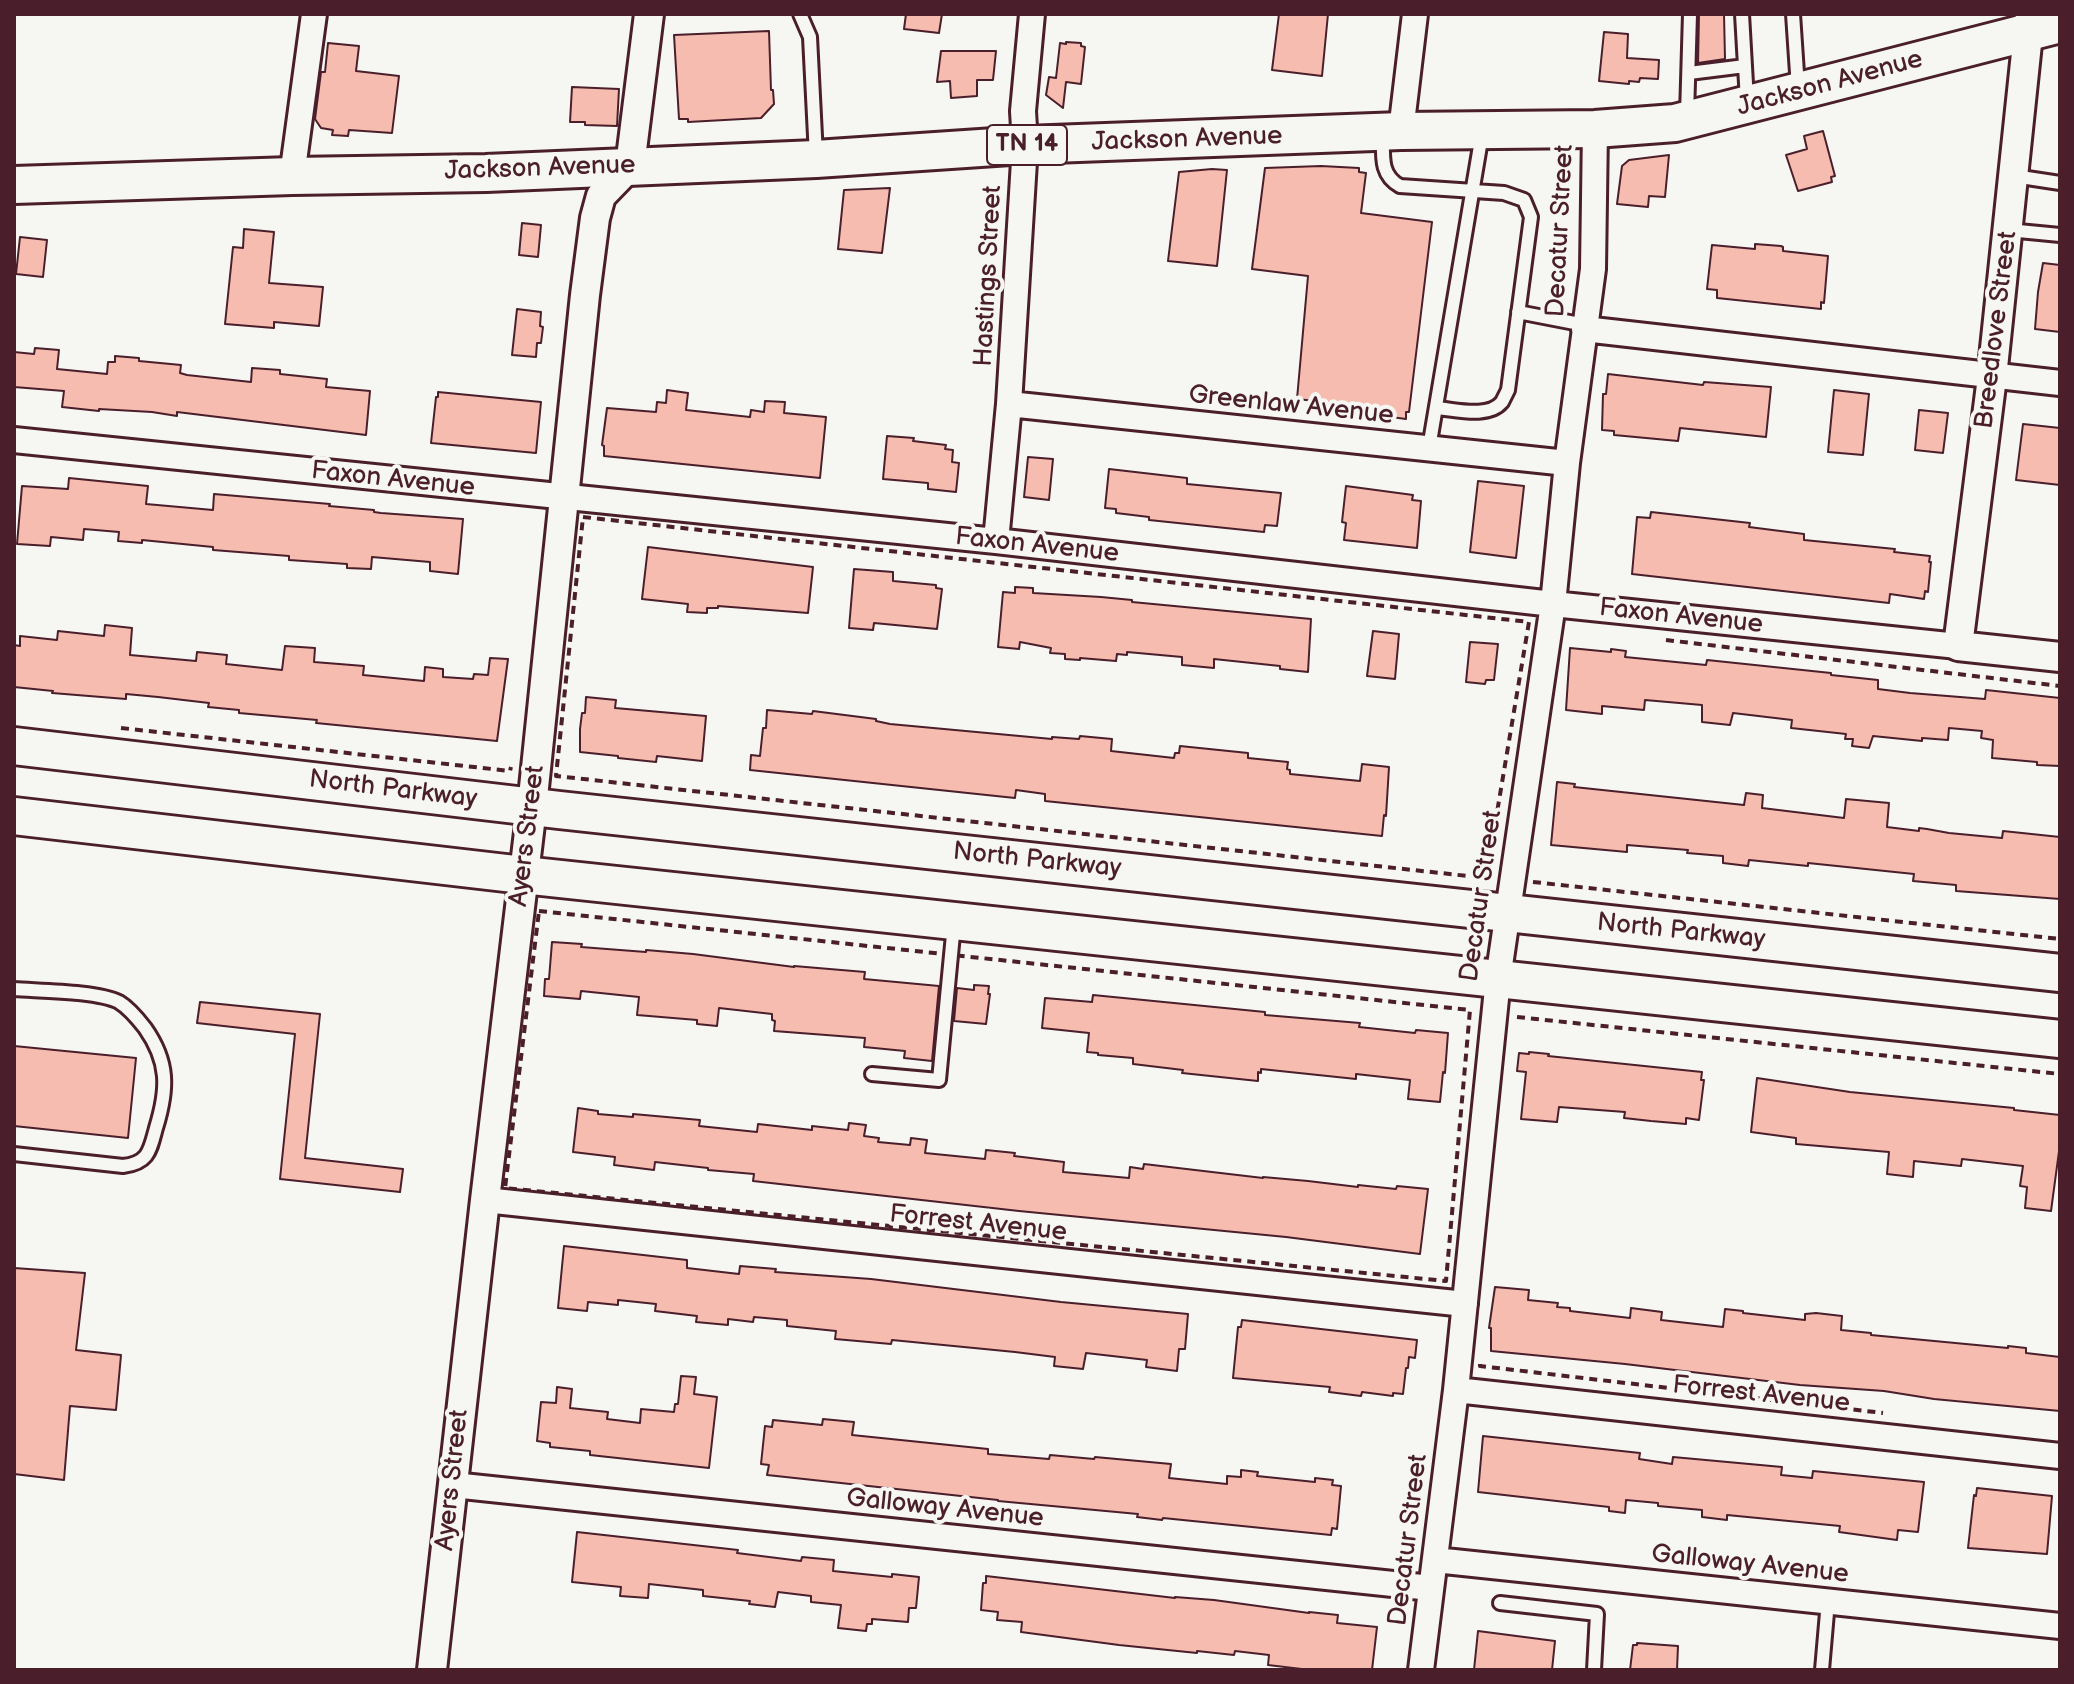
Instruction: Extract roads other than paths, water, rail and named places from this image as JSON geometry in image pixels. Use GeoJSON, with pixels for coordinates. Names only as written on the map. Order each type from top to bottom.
{"type":"FeatureCollection","features":[{"type":"Feature","properties":{"kind":"main road","name":"Jackson Avenue"},"geometry":{"type":"LineString","coordinates":[[14,185],[486,173],[816,159],[1025,145],[1392,132],[1595,129],[1686,121],[2040,23]]}},
{"type":"Feature","properties":{"kind":"main road","name":"North Parkway"},"geometry":{"type":"LineString","coordinates":[[14,746],[532,807],[2060,973]]}},
{"type":"Feature","properties":{"kind":"main road"},"geometry":{"type":"LineString","coordinates":[[14,816],[523,875],[953,938],[1498,979],[2060,1039]]}},
{"type":"Feature","properties":{"kind":"street"},"geometry":{"type":"LineString","coordinates":[[292,176],[314,14]]}},
{"type":"Feature","properties":{"kind":"street"},"geometry":{"type":"LineString","coordinates":[[630,166],[649,14]]}},
{"type":"Feature","properties":{"kind":"street","name":"Hastings Street"},"geometry":{"type":"LineString","coordinates":[[996,541],[1009,404],[1025,145],[1023,111],[1032,14]]}},
{"type":"Feature","properties":{"kind":"street"},"geometry":{"type":"LineString","coordinates":[[1392,132],[1415,14]]}},
{"type":"Feature","properties":{"kind":"street","name":"Breedlove Street"},"geometry":{"type":"LineString","coordinates":[[1958,646],[2014,176],[2040,23]]}},
{"type":"Feature","properties":{"kind":"street","name":"Decatur Street"},"geometry":{"type":"LineString","coordinates":[[1421,1670],[1456,1390],[1498,979],[1553,604],[1567,463],[1593,269],[1595,129]]}},
{"type":"Feature","properties":{"kind":"street","name":"Ayers Street"},"geometry":{"type":"LineString","coordinates":[[432,1670],[532,807],[595,218],[601,196],[630,166]]}},
{"type":"Feature","properties":{"kind":"street"},"geometry":{"type":"LineString","coordinates":[[1584,327],[2060,383]]}},
{"type":"Feature","properties":{"kind":"street","name":"Greenlaw Avenue"},"geometry":{"type":"LineString","coordinates":[[1009,404],[1567,463]]}},
{"type":"Feature","properties":{"kind":"street","name":"Faxon Avenue"},"geometry":{"type":"LineString","coordinates":[[14,440],[996,541],[2060,657]]}},
{"type":"Feature","properties":{"kind":"street","name":"Forrest Avenue"},"geometry":{"type":"LineString","coordinates":[[485,1200],[1465,1304]]}},
{"type":"Feature","properties":{"kind":"street","name":"Forrest Avenue"},"geometry":{"type":"LineString","coordinates":[[1456,1390],[2060,1456]]}},
{"type":"Feature","properties":{"kind":"street","name":"Galloway Avenue"},"geometry":{"type":"LineString","coordinates":[[453,1485],[1431,1588]]}},
{"type":"Feature","properties":{"kind":"street","name":"Galloway Avenue"},"geometry":{"type":"LineString","coordinates":[[1435,1560],[2060,1626]]}},
{"type":"Feature","properties":{"kind":"lane"},"geometry":{"type":"LineString","coordinates":[[800,14],[810,37],[816,159]]}},
{"type":"Feature","properties":{"kind":"lane"},"geometry":{"type":"LineString","coordinates":[[1686,121],[1690,14]]}},
{"type":"Feature","properties":{"kind":"lane"},"geometry":{"type":"LineString","coordinates":[[1742,14],[1747,105]]}},
{"type":"Feature","properties":{"kind":"lane"},"geometry":{"type":"LineString","coordinates":[[1793,14],[1798,92]]}},
{"type":"Feature","properties":{"kind":"lane"},"geometry":{"type":"LineString","coordinates":[[1689,73],[1745,66]]}},
{"type":"Feature","properties":{"kind":"lane"},"geometry":{"type":"LineString","coordinates":[[1429,448],[1482,131]]}},
{"type":"Feature","properties":{"kind":"lane"},"geometry":{"type":"LineString","coordinates":[[1392,132],[1383,162],[1386,173],[1400,186],[1504,193],[1524,200],[1531,217],[1508,390],[1494,409],[1480,412],[1436,408]]}},
{"type":"Feature","properties":{"kind":"lane"},"geometry":{"type":"LineString","coordinates":[[2014,176],[2060,183]]}},
{"type":"Feature","properties":{"kind":"lane"},"geometry":{"type":"LineString","coordinates":[[2008,230],[2060,235]]}},
{"type":"Feature","properties":{"kind":"lane"},"geometry":{"type":"LineString","coordinates":[[1518,312],[1584,327]]}},
{"type":"Feature","properties":{"kind":"lane"},"geometry":{"type":"LineString","coordinates":[[872,1074],[939,1080],[953,938]]}},
{"type":"Feature","properties":{"kind":"lane"},"geometry":{"type":"LineString","coordinates":[[14,989],[99,996],[119,1002],[136,1017],[157,1045],[165,1076],[163,1106],[150,1152],[134,1165],[14,1154]]}},
{"type":"Feature","properties":{"kind":"lane"},"geometry":{"type":"LineString","coordinates":[[1822,1670],[1828,1601]]}},
{"type":"Feature","properties":{"kind":"lane"},"geometry":{"type":"LineString","coordinates":[[1500,1603],[1597,1614],[1594,1670]]}}]}
